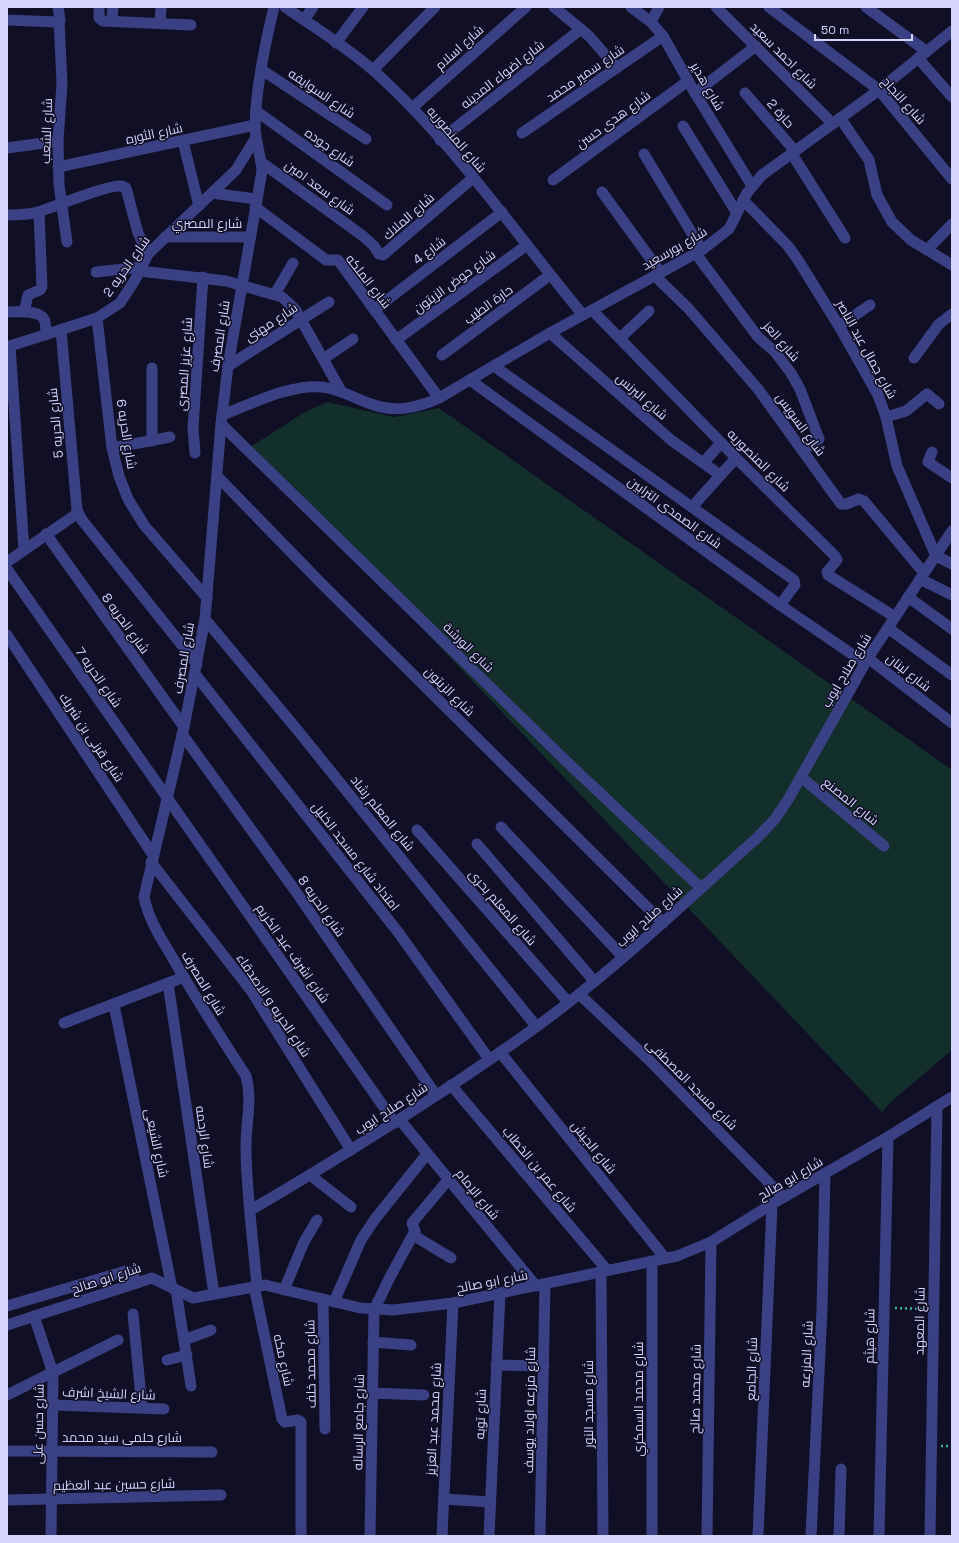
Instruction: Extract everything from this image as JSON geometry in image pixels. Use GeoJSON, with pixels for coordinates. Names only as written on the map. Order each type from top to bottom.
{"type":"FeatureCollection","features":[{"type":"Feature","properties":{"kind":"street","name":"شارع الشعب"},"geometry":{"type":"LineString","coordinates":[[58,7],[62,83],[58,141],[58,167],[61,203],[68,242]]}},
{"type":"Feature","properties":{"kind":"street"},"geometry":{"type":"LineString","coordinates":[[99,7],[100,19],[112,21],[191,25]]}},
{"type":"Feature","properties":{"kind":"street"},"geometry":{"type":"LineString","coordinates":[[112,21],[113,7]]}},
{"type":"Feature","properties":{"kind":"street"},"geometry":{"type":"LineString","coordinates":[[160,23],[161,7]]}},
{"type":"Feature","properties":{"kind":"street","name":"شارع المصرف"},"geometry":{"type":"LineString","coordinates":[[255,1286],[246,1150],[250,1090],[246,1076],[184,977],[145,906],[144,897],[152,858],[168,800],[205,620],[228,366],[255,203],[262,170],[255,139],[255,125],[262,70],[274,7]]}},
{"type":"Feature","properties":{"kind":"street","name":"شارع المنصوريه"},"geometry":{"type":"LineString","coordinates":[[285,7],[373,70],[412,108],[502,212],[550,275],[587,313],[620,338],[736,458],[836,558],[836,562],[827,572],[829,577],[895,617]]}},
{"type":"Feature","properties":{"kind":"street"},"geometry":{"type":"LineString","coordinates":[[304,20],[313,7]]}},
{"type":"Feature","properties":{"kind":"street"},"geometry":{"type":"LineString","coordinates":[[336,43],[363,7]]}},
{"type":"Feature","properties":{"kind":"street"},"geometry":{"type":"LineString","coordinates":[[373,70],[435,7]]}},
{"type":"Feature","properties":{"kind":"street","name":"شارع اسلام"},"geometry":{"type":"LineString","coordinates":[[412,108],[526,7]]}},
{"type":"Feature","properties":{"kind":"street"},"geometry":{"type":"LineString","coordinates":[[554,7],[581,29],[617,68]]}},
{"type":"Feature","properties":{"kind":"street","name":"شارع هدير"},"geometry":{"type":"LineString","coordinates":[[631,7],[651,22],[663,36],[695,93],[752,186]]}},
{"type":"Feature","properties":{"kind":"street"},"geometry":{"type":"LineString","coordinates":[[651,22],[659,7]]}},
{"type":"Feature","properties":{"kind":"street","name":"شارع احمد سعيد"},"geometry":{"type":"LineString","coordinates":[[716,7],[836,121],[870,160],[877,195],[892,222],[911,240],[952,265]]}},
{"type":"Feature","properties":{"kind":"street","name":"شارع النجاح"},"geometry":{"type":"LineString","coordinates":[[769,7],[879,90],[952,179]]}},
{"type":"Feature","properties":{"kind":"street"},"geometry":{"type":"LineString","coordinates":[[866,7],[922,55],[952,97]]}},
{"type":"Feature","properties":{"kind":"street"},"geometry":{"type":"LineString","coordinates":[[7,20],[58,21]]}},
{"type":"Feature","properties":{"kind":"street","name":"شارع اضواء المدينه"},"geometry":{"type":"LineString","coordinates":[[440,140],[581,29]]}},
{"type":"Feature","properties":{"kind":"street","name":"شارع بورسعيد"},"geometry":{"type":"LineString","coordinates":[[222,420],[281,394],[301,388],[321,387],[340,391],[370,404],[398,409],[425,404],[439,398],[587,313],[699,252],[724,234],[738,213],[743,200],[752,186],[762,175],[879,90],[952,31]]}},
{"type":"Feature","properties":{"kind":"street","name":"شارع سمير محمد"},"geometry":{"type":"LineString","coordinates":[[522,133],[663,36]]}},
{"type":"Feature","properties":{"kind":"street"},"geometry":{"type":"LineString","coordinates":[[695,93],[756,46]]}},
{"type":"Feature","properties":{"kind":"street","name":"شارع السوايفه"},"geometry":{"type":"LineString","coordinates":[[262,70],[366,139]]}},
{"type":"Feature","properties":{"kind":"street","name":"شارع هدى حسن"},"geometry":{"type":"LineString","coordinates":[[553,180],[688,81]]}},
{"type":"Feature","properties":{"kind":"street","name":"حارة 2"},"geometry":{"type":"LineString","coordinates":[[745,94],[793,152],[845,238]]}},
{"type":"Feature","properties":{"kind":"street","name":"شارع جوده"},"geometry":{"type":"LineString","coordinates":[[256,112],[387,205]]}},
{"type":"Feature","properties":{"kind":"street","name":"شارع الثوره"},"geometry":{"type":"LineString","coordinates":[[58,167],[255,125]]}},
{"type":"Feature","properties":{"kind":"street"},"geometry":{"type":"LineString","coordinates":[[683,126],[738,213]]}},
{"type":"Feature","properties":{"kind":"street","name":"شارع الحريه 2"},"geometry":{"type":"LineString","coordinates":[[8,347],[97,318],[120,303],[141,269],[148,254],[236,170],[255,139]]}},
{"type":"Feature","properties":{"kind":"street"},"geometry":{"type":"LineString","coordinates":[[7,148],[58,141]]}},
{"type":"Feature","properties":{"kind":"street"},"geometry":{"type":"LineString","coordinates":[[183,141],[199,206]]}},
{"type":"Feature","properties":{"kind":"street","name":"شارع العز"},"geometry":{"type":"LineString","coordinates":[[644,154],[699,252],[758,337],[776,352],[796,381],[819,439],[803,450]]}},
{"type":"Feature","properties":{"kind":"street","name":"شارع سعد امين"},"geometry":{"type":"LineString","coordinates":[[261,162],[363,236]]}},
{"type":"Feature","properties":{"kind":"street","name":"شارع الملاك"},"geometry":{"type":"LineString","coordinates":[[363,236],[374,246],[379,254],[384,255],[473,178]]}},
{"type":"Feature","properties":{"kind":"street"},"geometry":{"type":"LineString","coordinates":[[7,214],[26,215],[39,212],[61,203],[119,185],[124,187],[140,237],[148,254]]}},
{"type":"Feature","properties":{"kind":"street","name":"شارع السويس"},"geometry":{"type":"LineString","coordinates":[[602,192],[658,274],[745,373],[803,450],[841,504],[846,504],[859,499],[864,501],[922,576]]}},
{"type":"Feature","properties":{"kind":"street"},"geometry":{"type":"LineString","coordinates":[[212,193],[255,203]]}},
{"type":"Feature","properties":{"kind":"street","name":"شارع جمال عبد الناصر"},"geometry":{"type":"LineString","coordinates":[[743,200],[788,246],[839,326],[878,395],[886,417],[897,466],[936,556]]}},
{"type":"Feature","properties":{"kind":"street","name":"شارع الملكه"},"geometry":{"type":"LineString","coordinates":[[255,203],[326,260],[338,260],[439,398]]}},
{"type":"Feature","properties":{"kind":"street"},"geometry":{"type":"LineString","coordinates":[[24,312],[28,295],[40,290],[42,287],[39,212]]}},
{"type":"Feature","properties":{"kind":"street","name":"شارع 4"},"geometry":{"type":"LineString","coordinates":[[374,310],[502,212]]}},
{"type":"Feature","properties":{"kind":"street"},"geometry":{"type":"LineString","coordinates":[[927,250],[952,224]]}},
{"type":"Feature","properties":{"kind":"street","name":"شارع المصري"},"geometry":{"type":"LineString","coordinates":[[165,237],[250,237]]}},
{"type":"Feature","properties":{"kind":"street","name":"شارع حوض الزيتون"},"geometry":{"type":"LineString","coordinates":[[396,340],[527,245]]}},
{"type":"Feature","properties":{"kind":"street"},"geometry":{"type":"LineString","coordinates":[[275,294],[294,263]]}},
{"type":"Feature","properties":{"kind":"street"},"geometry":{"type":"LineString","coordinates":[[96,272],[141,269],[203,277],[275,294],[292,305],[340,391]]}},
{"type":"Feature","properties":{"kind":"street","name":"حارة الطيب"},"geometry":{"type":"LineString","coordinates":[[442,354],[550,275]]}},
{"type":"Feature","properties":{"kind":"street","name":"شارع عزيز المصرى"},"geometry":{"type":"LineString","coordinates":[[195,452],[193,428],[203,277]]}},
{"type":"Feature","properties":{"kind":"street","name":"شارع مهنى"},"geometry":{"type":"LineString","coordinates":[[228,366],[329,302]]}},
{"type":"Feature","properties":{"kind":"street"},"geometry":{"type":"LineString","coordinates":[[839,326],[870,305]]}},
{"type":"Feature","properties":{"kind":"street"},"geometry":{"type":"LineString","coordinates":[[620,338],[649,311]]}},
{"type":"Feature","properties":{"kind":"street"},"geometry":{"type":"LineString","coordinates":[[7,312],[24,312],[39,315],[44,318],[46,335]]}},
{"type":"Feature","properties":{"kind":"street"},"geometry":{"type":"LineString","coordinates":[[914,358],[943,319],[952,314]]}},
{"type":"Feature","properties":{"kind":"street","name":"شارع الحريه 6"},"geometry":{"type":"LineString","coordinates":[[97,318],[114,461],[124,487],[144,525],[206,598]]}},
{"type":"Feature","properties":{"kind":"street","name":"شارع الحريه 5"},"geometry":{"type":"LineString","coordinates":[[61,330],[76,505],[78,513]]}},
{"type":"Feature","properties":{"kind":"street","name":"شارع البرنس"},"geometry":{"type":"LineString","coordinates":[[550,334],[671,440],[720,475]]}},
{"type":"Feature","properties":{"kind":"street"},"geometry":{"type":"LineString","coordinates":[[323,359],[353,339]]}},
{"type":"Feature","properties":{"kind":"street"},"geometry":{"type":"LineString","coordinates":[[8,347],[24,550]]}},
{"type":"Feature","properties":{"kind":"street"},"geometry":{"type":"LineString","coordinates":[[494,366],[794,580],[795,585],[780,605]]}},
{"type":"Feature","properties":{"kind":"street"},"geometry":{"type":"LineString","coordinates":[[152,368],[152,441]]}},
{"type":"Feature","properties":{"kind":"street","name":"شارع الصمدى الترابين"},"geometry":{"type":"LineString","coordinates":[[470,380],[780,605],[867,661]]}},
{"type":"Feature","properties":{"kind":"street"},"geometry":{"type":"LineString","coordinates":[[886,417],[906,411],[927,394],[939,404]]}},
{"type":"Feature","properties":{"kind":"street","name":"شارع الورشة"},"geometry":{"type":"LineString","coordinates":[[222,420],[561,756],[701,888]]}},
{"type":"Feature","properties":{"kind":"street"},"geometry":{"type":"LineString","coordinates":[[112,448],[170,437]]}},
{"type":"Feature","properties":{"kind":"street"},"geometry":{"type":"LineString","coordinates":[[703,463],[722,443]]}},
{"type":"Feature","properties":{"kind":"street"},"geometry":{"type":"LineString","coordinates":[[932,452],[928,462],[952,478]]}},
{"type":"Feature","properties":{"kind":"street"},"geometry":{"type":"LineString","coordinates":[[692,507],[736,458]]}},
{"type":"Feature","properties":{"kind":"street","name":"شارع الزيتون"},"geometry":{"type":"LineString","coordinates":[[218,477],[321,583],[663,924]]}},
{"type":"Feature","properties":{"kind":"street"},"geometry":{"type":"LineString","coordinates":[[7,562],[78,513]]}},
{"type":"Feature","properties":{"kind":"street","name":"امتداد شارع مسجد الخليل"},"geometry":{"type":"LineString","coordinates":[[78,513],[398,932],[489,1060]]}},
{"type":"Feature","properties":{"kind":"street","name":"شارع صلاح ايوب"},"geometry":{"type":"LineString","coordinates":[[251,1210],[397,1121],[489,1060],[536,1026],[579,994],[663,924],[758,838],[775,820],[801,778],[867,661],[952,531]]}},
{"type":"Feature","properties":{"kind":"street","name":"شارع الحريه 8"},"geometry":{"type":"LineString","coordinates":[[46,534],[436,1095]]}},
{"type":"Feature","properties":{"kind":"street"},"geometry":{"type":"LineString","coordinates":[[936,556],[952,564]]}},
{"type":"Feature","properties":{"kind":"street","name":"شارع الحريه 7"},"geometry":{"type":"LineString","coordinates":[[7,569],[168,800]]}},
{"type":"Feature","properties":{"kind":"street"},"geometry":{"type":"LineString","coordinates":[[922,576],[952,595]]}},
{"type":"Feature","properties":{"kind":"street"},"geometry":{"type":"LineString","coordinates":[[908,597],[952,629]]}},
{"type":"Feature","properties":{"kind":"street","name":"شارع المعلم رشاد"},"geometry":{"type":"LineString","coordinates":[[205,620],[299,732],[536,1026]]}},
{"type":"Feature","properties":{"kind":"street"},"geometry":{"type":"LineString","coordinates":[[888,628],[952,675]]}},
{"type":"Feature","properties":{"kind":"street","name":"شارع قرنى بن شريك"},"geometry":{"type":"LineString","coordinates":[[7,635],[152,858]]}},
{"type":"Feature","properties":{"kind":"street","name":"شارع لبنان"},"geometry":{"type":"LineString","coordinates":[[867,661],[952,723]]}},
{"type":"Feature","properties":{"kind":"street","name":"شارع المصنع"},"geometry":{"type":"LineString","coordinates":[[801,778],[884,846]]}},
{"type":"Feature","properties":{"kind":"street","name":"شارع اشرف عبد الكريم"},"geometry":{"type":"LineString","coordinates":[[168,800],[397,1121]]}},
{"type":"Feature","properties":{"kind":"street"},"geometry":{"type":"LineString","coordinates":[[501,827],[623,957]]}},
{"type":"Feature","properties":{"kind":"street","name":"شارع المعلم بحرى"},"geometry":{"type":"LineString","coordinates":[[417,830],[568,1002]]}},
{"type":"Feature","properties":{"kind":"street"},"geometry":{"type":"LineString","coordinates":[[477,844],[594,981]]}},
{"type":"Feature","properties":{"kind":"street","name":"شارع الحريه و الاصدقاء"},"geometry":{"type":"LineString","coordinates":[[152,858],[252,992],[351,1150]]}},
{"type":"Feature","properties":{"kind":"street"},"geometry":{"type":"LineString","coordinates":[[64,1023],[184,977]]}},
{"type":"Feature","properties":{"kind":"street","name":"شارع الرحمه"},"geometry":{"type":"LineString","coordinates":[[168,983],[214,1294]]}},
{"type":"Feature","properties":{"kind":"street","name":"شارع مسجد المصطفى"},"geometry":{"type":"LineString","coordinates":[[579,994],[649,1060],[783,1197]]}},
{"type":"Feature","properties":{"kind":"street","name":"شارع الشيعى"},"geometry":{"type":"LineString","coordinates":[[114,1005],[174,1289],[192,1386]]}},
{"type":"Feature","properties":{"kind":"street","name":"شارع الجيش"},"geometry":{"type":"LineString","coordinates":[[500,1052],[665,1258]]}},
{"type":"Feature","properties":{"kind":"street","name":"شارع عمر بن الخطاب"},"geometry":{"type":"LineString","coordinates":[[451,1085],[604,1271]]}},
{"type":"Feature","properties":{"kind":"street","name":"شارع ابو صالح"},"geometry":{"type":"LineString","coordinates":[[7,1325],[137,1283],[156,1279],[193,1298],[255,1286],[284,1290],[374,1310],[393,1310],[453,1303],[677,1256],[711,1242],[783,1197],[888,1137],[952,1097]]}},
{"type":"Feature","properties":{"kind":"street","name":"شارع المعهد"},"geometry":{"type":"LineString","coordinates":[[930,1536],[937,1106]]}},
{"type":"Feature","properties":{"kind":"street","name":"شارع الإمام"},"geometry":{"type":"LineString","coordinates":[[397,1121],[428,1154],[448,1180],[540,1285]]}},
{"type":"Feature","properties":{"kind":"street","name":"شارع هيثم"},"geometry":{"type":"LineString","coordinates":[[879,1536],[888,1137]]}},
{"type":"Feature","properties":{"kind":"street"},"geometry":{"type":"LineString","coordinates":[[329,1300],[358,1246],[375,1219],[428,1154]]}},
{"type":"Feature","properties":{"kind":"street","name":"شارع المزرعه"},"geometry":{"type":"LineString","coordinates":[[811,1536],[822,1310],[825,1173]]}},
{"type":"Feature","properties":{"kind":"street"},"geometry":{"type":"LineString","coordinates":[[310,1175],[351,1207]]}},
{"type":"Feature","properties":{"kind":"street"},"geometry":{"type":"LineString","coordinates":[[374,1310],[416,1230],[412,1223],[448,1180]]}},
{"type":"Feature","properties":{"kind":"street","name":"شارع الجامع"},"geometry":{"type":"LineString","coordinates":[[758,1536],[772,1204]]}},
{"type":"Feature","properties":{"kind":"street"},"geometry":{"type":"LineString","coordinates":[[284,1290],[304,1242],[317,1220]]}},
{"type":"Feature","properties":{"kind":"street"},"geometry":{"type":"LineString","coordinates":[[413,1235],[451,1258]]}},
{"type":"Feature","properties":{"kind":"street","name":"شارع محمد صالح"},"geometry":{"type":"LineString","coordinates":[[706,1536],[711,1242]]}},
{"type":"Feature","properties":{"kind":"street","name":"شارع محمد السمكري"},"geometry":{"type":"LineString","coordinates":[[652,1262],[652,1536]]}},
{"type":"Feature","properties":{"kind":"street"},"geometry":{"type":"LineString","coordinates":[[7,1306],[126,1271],[132,1273],[137,1283]]}},
{"type":"Feature","properties":{"kind":"street","name":"شارع مسجد النور"},"geometry":{"type":"LineString","coordinates":[[603,1536],[604,1271]]}},
{"type":"Feature","properties":{"kind":"street","name":"شارع مزرعه اولاد يوسف"},"geometry":{"type":"LineString","coordinates":[[540,1285],[544,1366],[540,1536]]}},
{"type":"Feature","properties":{"kind":"street","name":"شارع مكه"},"geometry":{"type":"LineString","coordinates":[[255,1286],[282,1419],[285,1422],[298,1420],[301,1422],[301,1536]]}},
{"type":"Feature","properties":{"kind":"street","name":"شارع توبه"},"geometry":{"type":"LineString","coordinates":[[489,1536],[500,1293]]}},
{"type":"Feature","properties":{"kind":"street","name":"شارع محمد خلف"},"geometry":{"type":"LineString","coordinates":[[325,1429],[329,1300]]}},
{"type":"Feature","properties":{"kind":"street","name":"شارع محمد عبد العزيز"},"geometry":{"type":"LineString","coordinates":[[442,1536],[453,1303]]}},
{"type":"Feature","properties":{"kind":"street","name":"شارع جامع الرساله"},"geometry":{"type":"LineString","coordinates":[[370,1536],[374,1310]]}},
{"type":"Feature","properties":{"kind":"street"},"geometry":{"type":"LineString","coordinates":[[133,1314],[142,1408]]}},
{"type":"Feature","properties":{"kind":"street","name":"شارع حسن على"},"geometry":{"type":"LineString","coordinates":[[34,1316],[53,1373],[51,1536]]}},
{"type":"Feature","properties":{"kind":"street"},"geometry":{"type":"LineString","coordinates":[[184,1340],[211,1330]]}},
{"type":"Feature","properties":{"kind":"street"},"geometry":{"type":"LineString","coordinates":[[7,1395],[118,1340]]}},
{"type":"Feature","properties":{"kind":"street"},"geometry":{"type":"LineString","coordinates":[[373,1342],[411,1345]]}},
{"type":"Feature","properties":{"kind":"street"},"geometry":{"type":"LineString","coordinates":[[168,1360],[187,1356]]}},
{"type":"Feature","properties":{"kind":"street"},"geometry":{"type":"LineString","coordinates":[[496,1365],[544,1366]]}},
{"type":"Feature","properties":{"kind":"street"},"geometry":{"type":"LineString","coordinates":[[372,1393],[424,1395]]}},
{"type":"Feature","properties":{"kind":"street","name":"شارع الشيخ اشرف"},"geometry":{"type":"LineString","coordinates":[[53,1404],[164,1409]]}},
{"type":"Feature","properties":{"kind":"street","name":"شارع حلمى سيد محمد"},"geometry":{"type":"LineString","coordinates":[[7,1451],[212,1452]]}},
{"type":"Feature","properties":{"kind":"street"},"geometry":{"type":"LineString","coordinates":[[838,1536],[841,1469]]}},
{"type":"Feature","properties":{"kind":"street","name":"شارع حسين عبد العظيم"},"geometry":{"type":"LineString","coordinates":[[7,1500],[221,1496]]}},
{"type":"Feature","properties":{"kind":"street"},"geometry":{"type":"LineString","coordinates":[[444,1499],[490,1502]]}},
{"type":"Feature","properties":{"kind":"path"},"geometry":{"type":"LineString","coordinates":[[884,1308],[933,1309]]}},
{"type":"Feature","properties":{"kind":"green space"},"geometry":{"type":"Polygon","coordinates":[[[327,402],[394,417],[439,408],[952,770],[952,1050],[893,1100],[882,1112],[250,447],[305,412],[327,402]]]}}]}
